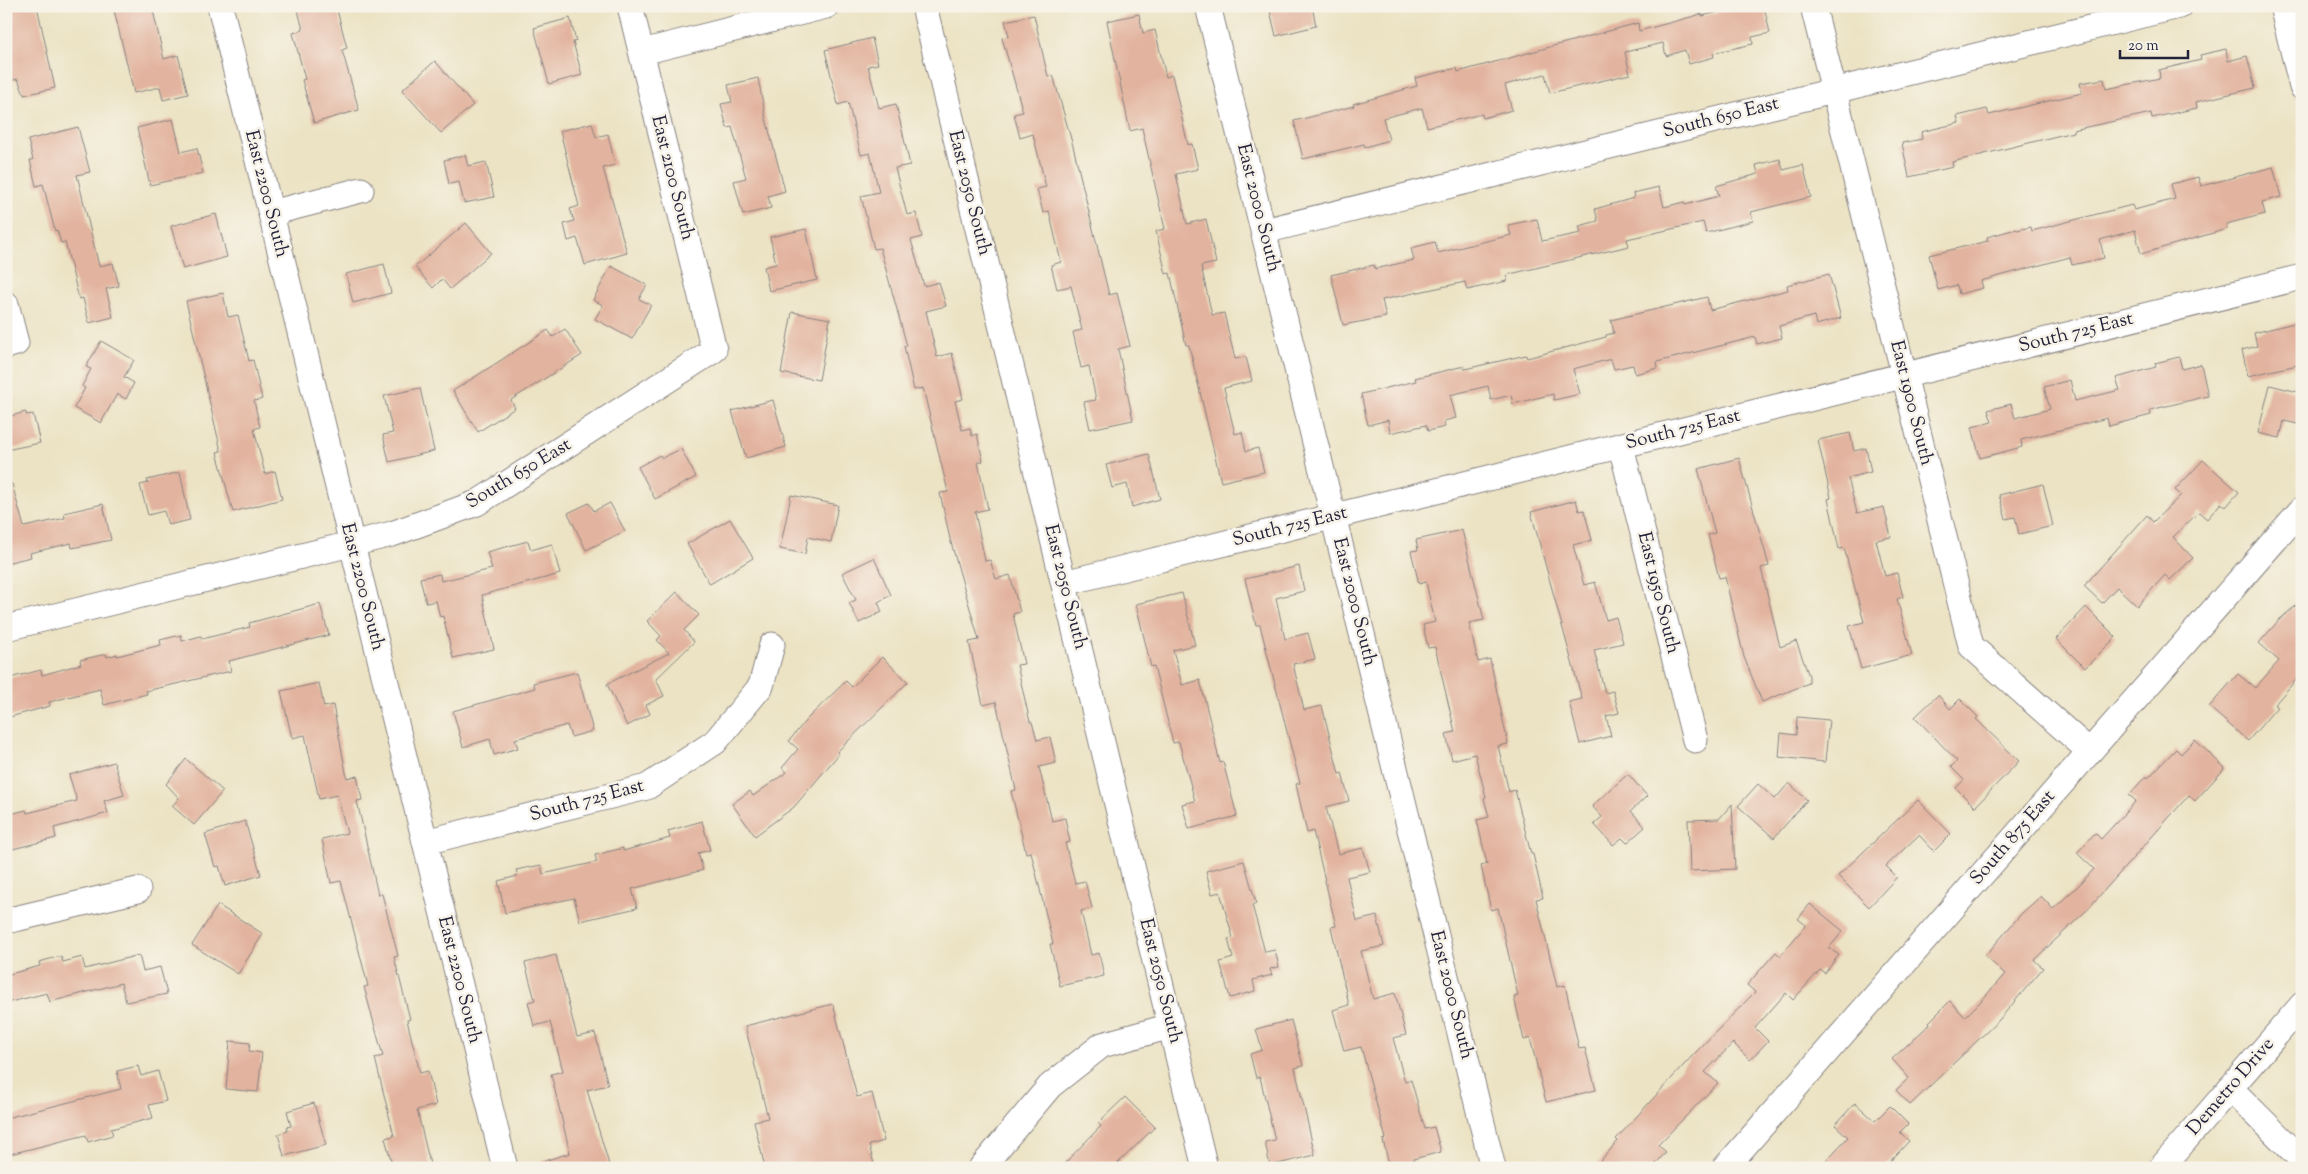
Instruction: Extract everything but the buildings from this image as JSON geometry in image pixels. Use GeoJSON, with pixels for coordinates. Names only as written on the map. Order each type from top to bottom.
{"type":"FeatureCollection","features":[{"type":"Feature","properties":{"kind":"street","name":"East 2200 South"},"geometry":{"type":"LineString","coordinates":[[220,6],[505,1168]]}},
{"type":"Feature","properties":{"kind":"street","name":"East 2100 South"},"geometry":{"type":"LineString","coordinates":[[630,6],[714,350]]}},
{"type":"Feature","properties":{"kind":"street"},"geometry":{"type":"LineString","coordinates":[[642,52],[826,6]]}},
{"type":"Feature","properties":{"kind":"street","name":"East 2050 South"},"geometry":{"type":"LineString","coordinates":[[924,6],[1205,1168]]}},
{"type":"Feature","properties":{"kind":"street","name":"East 2000 South"},"geometry":{"type":"LineString","coordinates":[[1208,6],[1493,1168]]}},
{"type":"Feature","properties":{"kind":"street","name":"East 1900 South"},"geometry":{"type":"LineString","coordinates":[[1813,6],[1971,646],[2090,752]]}},
{"type":"Feature","properties":{"kind":"street","name":"South 650 East"},"geometry":{"type":"LineString","coordinates":[[1264,231],[2179,6]]}},
{"type":"Feature","properties":{"kind":"street"},"geometry":{"type":"LineString","coordinates":[[2282,6],[2302,86]]}},
{"type":"Feature","properties":{"kind":"street"},"geometry":{"type":"LineString","coordinates":[[271,213],[361,190]]}},
{"type":"Feature","properties":{"kind":"street","name":"South 725 East"},"geometry":{"type":"LineString","coordinates":[[1064,583],[2302,277]]}},
{"type":"Feature","properties":{"kind":"street"},"geometry":{"type":"LineString","coordinates":[[6,304],[11,345]]}},
{"type":"Feature","properties":{"kind":"street","name":"South 650 East"},"geometry":{"type":"LineString","coordinates":[[6,628],[407,530],[477,503],[714,350]]}},
{"type":"Feature","properties":{"kind":"street","name":"East 1950 South"},"geometry":{"type":"LineString","coordinates":[[1621,446],[1695,740]]}},
{"type":"Feature","properties":{"kind":"street","name":"South 875 East"},"geometry":{"type":"LineString","coordinates":[[1725,1168],[2302,509]]}},
{"type":"Feature","properties":{"kind":"street","name":"South 725 East"},"geometry":{"type":"LineString","coordinates":[[425,842],[647,787],[715,742],[761,686],[772,645]]}},
{"type":"Feature","properties":{"kind":"street"},"geometry":{"type":"LineString","coordinates":[[6,921],[138,890]]}},
{"type":"Feature","properties":{"kind":"street","name":"Demetro Drive"},"geometry":{"type":"LineString","coordinates":[[2161,1168],[2302,1005]]}},
{"type":"Feature","properties":{"kind":"street"},"geometry":{"type":"LineString","coordinates":[[982,1168],[1050,1086],[1102,1045],[1171,1026]]}},
{"type":"Feature","properties":{"kind":"street"},"geometry":{"type":"LineString","coordinates":[[2230,1088],[2302,1160]]}}]}
